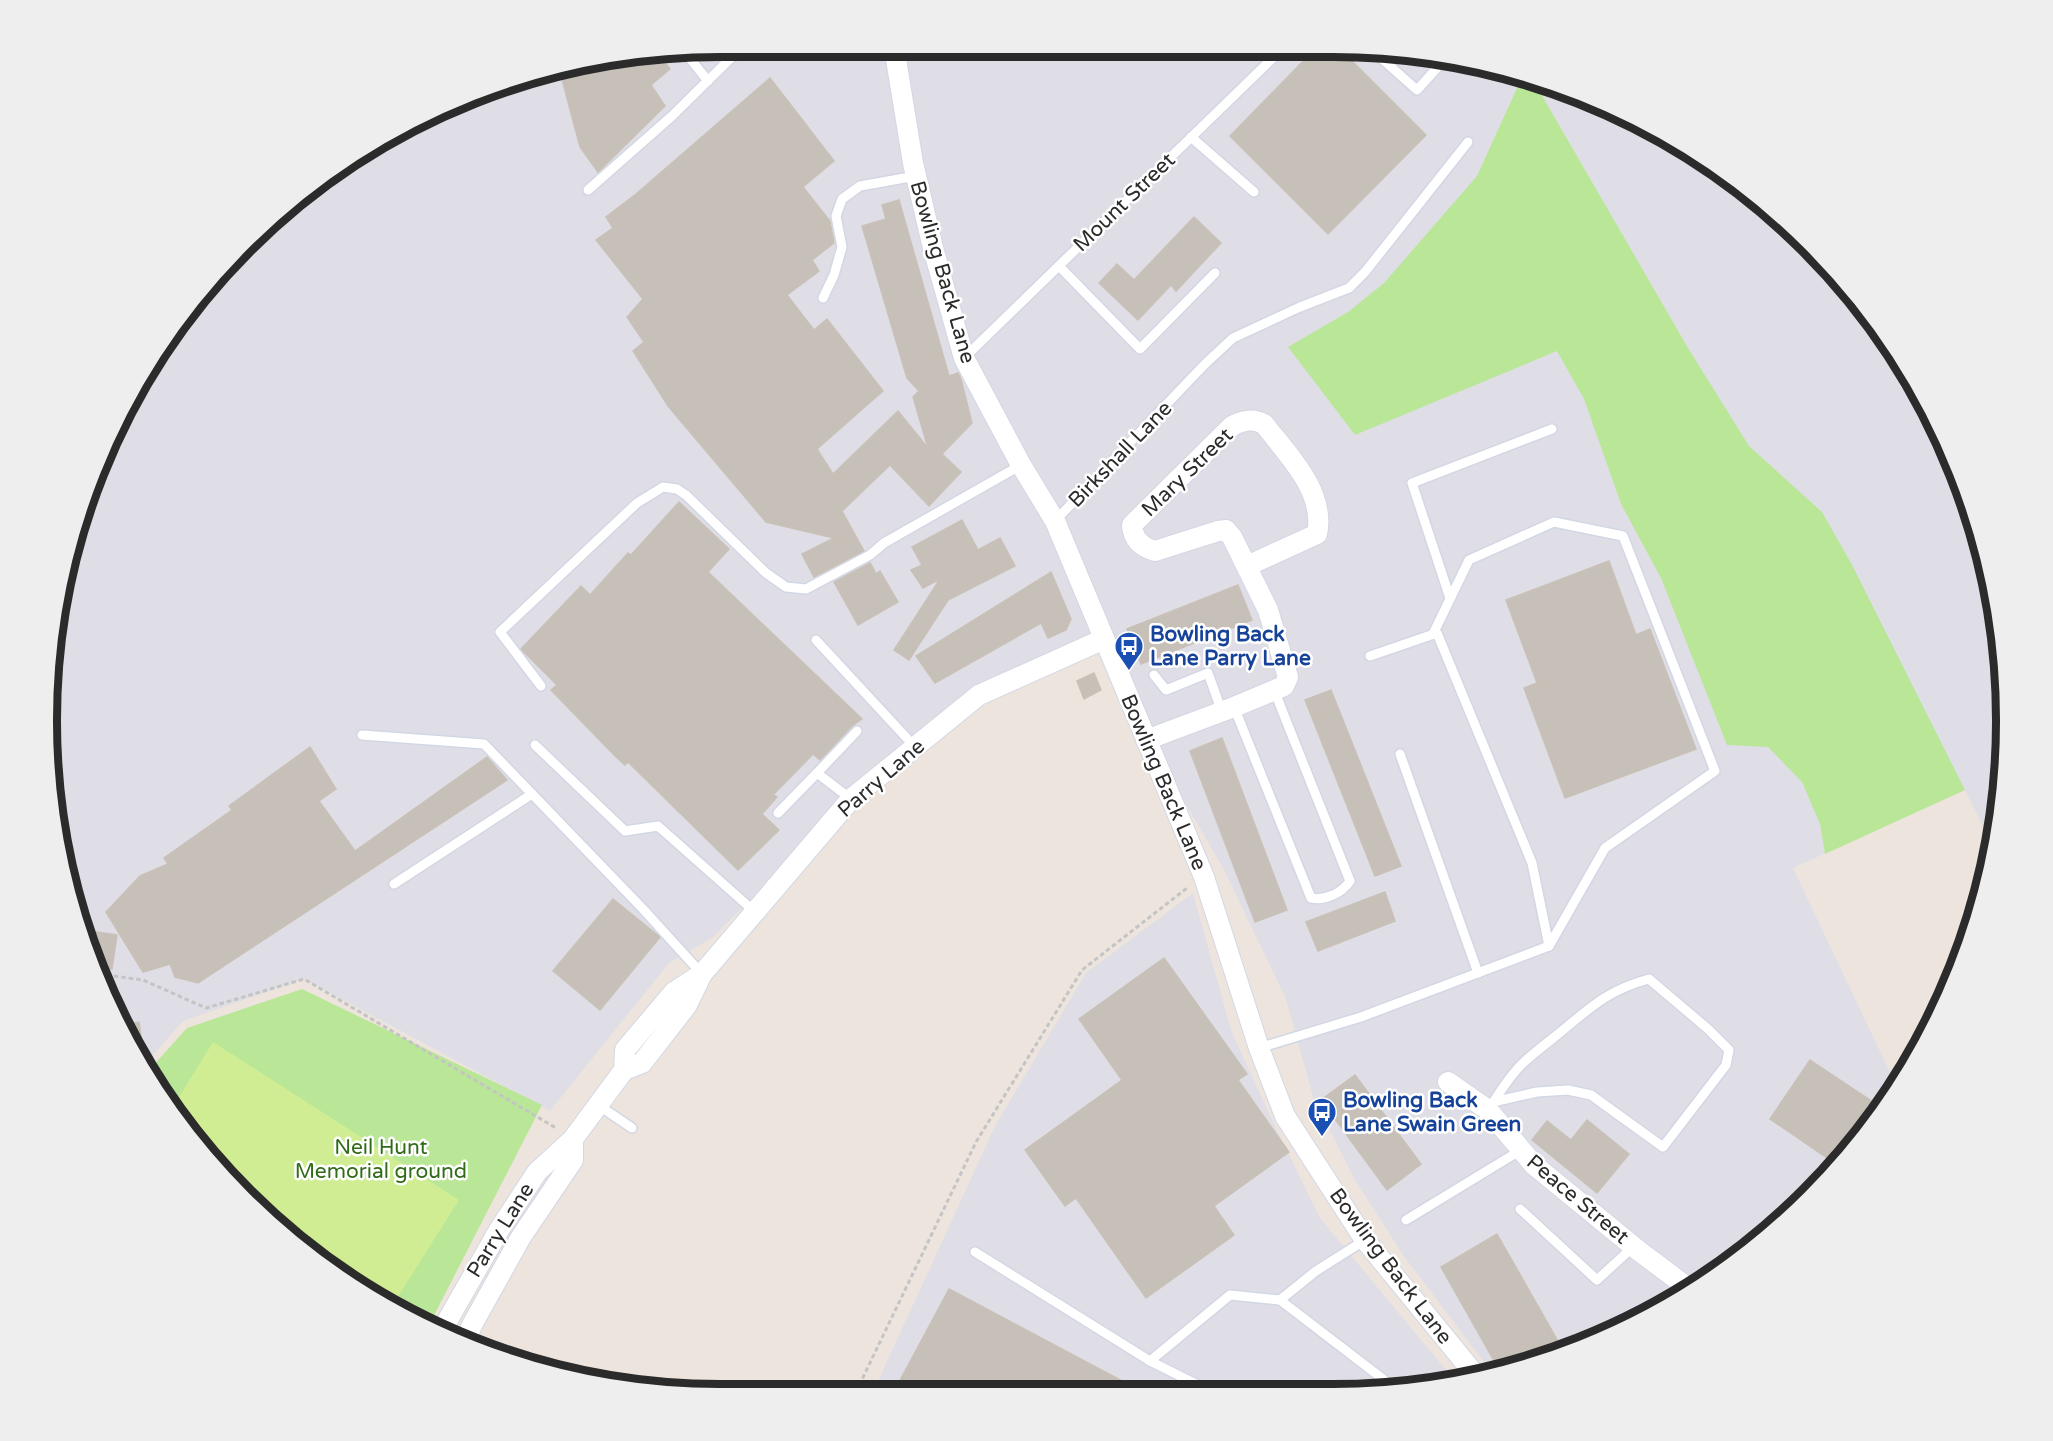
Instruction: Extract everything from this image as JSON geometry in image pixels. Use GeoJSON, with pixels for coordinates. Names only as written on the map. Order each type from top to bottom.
{"type":"FeatureCollection","features":[{"type":"Feature","properties":{"kind":"street","name":"Bowling Back Lane"},"geometry":{"type":"LineString","coordinates":[[896,57],[916,176],[933,248],[964,358],[1055,521],[1204,877],[1259,1048],[1285,1116],[1365,1240],[1470,1369]]}},
{"type":"Feature","properties":{"kind":"street","name":"Mary Street"},"geometry":{"type":"LineString","coordinates":[[1247,566],[1317,534],[1319,525],[1319,512],[1304,476],[1264,424],[1256,420],[1241,421],[1232,426],[1132,525],[1137,540],[1145,548],[1155,551],[1226,530],[1232,537],[1268,610],[1288,677],[1284,686],[1274,690]]}},
{"type":"Feature","properties":{"kind":"street","name":"Parry Lane"},"geometry":{"type":"LineString","coordinates":[[446,1324],[499,1230],[537,1172],[573,1139],[624,1070],[625,1050],[674,992],[702,974],[851,799],[979,695],[1104,639]]}},
{"type":"Feature","properties":{"kind":"street"},"geometry":{"type":"LineString","coordinates":[[1146,740],[1228,710],[1274,690]]}},
{"type":"Feature","properties":{"kind":"street","name":"Peace Street"},"geometry":{"type":"LineString","coordinates":[[1448,1082],[1490,1106],[1534,1166],[1682,1284]]}},
{"type":"Feature","properties":{"kind":"street","name":"Parry Lane"},"geometry":{"type":"LineString","coordinates":[[469,1334],[521,1237],[573,1160],[573,1139]]}},
{"type":"Feature","properties":{"kind":"lane"},"geometry":{"type":"LineString","coordinates":[[588,190],[672,116],[731,57]]}},
{"type":"Feature","properties":{"kind":"lane","name":"Mount Street"},"geometry":{"type":"LineString","coordinates":[[964,358],[1273,57]]}},
{"type":"Feature","properties":{"kind":"lane"},"geometry":{"type":"LineString","coordinates":[[689,58],[708,81]]}},
{"type":"Feature","properties":{"kind":"lane"},"geometry":{"type":"LineString","coordinates":[[1382,59],[1417,90],[1439,66]]}},
{"type":"Feature","properties":{"kind":"lane"},"geometry":{"type":"LineString","coordinates":[[1191,137],[1254,192]]}},
{"type":"Feature","properties":{"kind":"lane","name":"Birkshall Lane"},"geometry":{"type":"LineString","coordinates":[[1055,521],[1205,364],[1233,338],[1300,307],[1349,288],[1365,272],[1468,142]]}},
{"type":"Feature","properties":{"kind":"lane"},"geometry":{"type":"LineString","coordinates":[[823,298],[834,275],[842,247],[836,216],[842,199],[860,186],[916,176]]}},
{"type":"Feature","properties":{"kind":"lane"},"geometry":{"type":"LineString","coordinates":[[1059,266],[1140,349],[1215,273]]}},
{"type":"Feature","properties":{"kind":"lane"},"geometry":{"type":"LineString","coordinates":[[1450,598],[1413,483],[1552,429]]}},
{"type":"Feature","properties":{"kind":"lane"},"geometry":{"type":"LineString","coordinates":[[541,686],[500,632],[637,503],[663,487],[676,489],[686,495],[766,573],[786,587],[806,589],[870,555],[884,543],[1022,465]]}},
{"type":"Feature","properties":{"kind":"lane"},"geometry":{"type":"LineString","coordinates":[[1259,1048],[1361,1017],[1549,946],[1605,848],[1715,771],[1623,536],[1554,522],[1469,560],[1432,634]]}},
{"type":"Feature","properties":{"kind":"lane"},"geometry":{"type":"LineString","coordinates":[[1370,656],[1437,633],[1532,863],[1549,946]]}},
{"type":"Feature","properties":{"kind":"lane"},"geometry":{"type":"LineString","coordinates":[[816,640],[915,747]]}},
{"type":"Feature","properties":{"kind":"lane"},"geometry":{"type":"LineString","coordinates":[[1154,675],[1166,690],[1208,673],[1228,710],[1311,898],[1319,900],[1340,891],[1350,881],[1274,690]]}},
{"type":"Feature","properties":{"kind":"lane"},"geometry":{"type":"LineString","coordinates":[[778,813],[857,731]]}},
{"type":"Feature","properties":{"kind":"lane"},"geometry":{"type":"LineString","coordinates":[[362,735],[484,744],[643,909],[702,974]]}},
{"type":"Feature","properties":{"kind":"lane"},"geometry":{"type":"LineString","coordinates":[[535,745],[625,831],[658,825],[755,912]]}},
{"type":"Feature","properties":{"kind":"lane"},"geometry":{"type":"LineString","coordinates":[[1400,754],[1478,973]]}},
{"type":"Feature","properties":{"kind":"lane"},"geometry":{"type":"LineString","coordinates":[[817,773],[851,799]]}},
{"type":"Feature","properties":{"kind":"lane"},"geometry":{"type":"LineString","coordinates":[[394,884],[532,794]]}},
{"type":"Feature","properties":{"kind":"lane"},"geometry":{"type":"LineString","coordinates":[[1649,979],[1729,1050],[1726,1065],[1663,1147],[1592,1095],[1568,1090],[1537,1092],[1490,1106],[1523,1063],[1600,999],[1633,983],[1649,979]]}},
{"type":"Feature","properties":{"kind":"lane"},"geometry":{"type":"LineString","coordinates":[[598,1105],[632,1128]]}},
{"type":"Feature","properties":{"kind":"lane"},"geometry":{"type":"LineString","coordinates":[[1406,1220],[1521,1150]]}},
{"type":"Feature","properties":{"kind":"lane"},"geometry":{"type":"LineString","coordinates":[[1520,1209],[1597,1280],[1634,1246]]}},
{"type":"Feature","properties":{"kind":"lane"},"geometry":{"type":"LineString","coordinates":[[1280,1300],[1316,1271],[1365,1240]]}},
{"type":"Feature","properties":{"kind":"lane"},"geometry":{"type":"LineString","coordinates":[[975,1252],[1150,1361],[1196,1384]]}},
{"type":"Feature","properties":{"kind":"lane"},"geometry":{"type":"LineString","coordinates":[[1150,1361],[1230,1295],[1280,1300],[1387,1382]]}},
{"type":"Feature","properties":{"kind":"path"},"geometry":{"type":"LineString","coordinates":[[860,1384],[976,1142],[1082,970],[1174,896],[1204,877]]}},
{"type":"Feature","properties":{"kind":"path"},"geometry":{"type":"LineString","coordinates":[[109,975],[143,980],[206,1008],[304,979],[573,1139]]}},
{"type":"Feature","properties":{"kind":"shaded area"},"geometry":{"type":"Polygon","coordinates":[[[1333,57],[1376,58],[1462,70],[1546,92],[1626,125],[1664,146],[1736,194],[1802,251],[1859,317],[1907,389],[1928,427],[1945,467],[1961,507],[1973,549],[1983,591],[1995,677],[1995,764],[1986,832],[1965,790],[1793,868],[1892,1076],[1859,1124],[1802,1190],[1736,1247],[1701,1272],[1626,1316],[1546,1349],[1504,1361],[1486,1365],[1403,1255],[1355,1180],[1313,1097],[1286,999],[1224,870],[1175,785],[1104,639],[979,695],[851,799],[712,938],[669,963],[550,1111],[304,979],[183,1021],[150,1058],[125,1014],[92,934],[70,850],[58,764],[58,677],[70,591],[92,507],[125,427],[146,389],[194,317],[251,251],[317,194],[389,146],[427,125],[467,108],[507,92],[549,80],[591,70],[677,58],[1333,57]]]}},
{"type":"Feature","properties":{"kind":"shaded area"},"geometry":{"type":"Polygon","coordinates":[[[1193,893],[1231,1030],[1320,1218],[1449,1373],[1376,1383],[1333,1384],[877,1384],[995,1126],[1086,973],[1193,893]]]}},
{"type":"Feature","properties":{"kind":"green space"},"geometry":{"type":"Polygon","coordinates":[[[1519,84],[1539,90],[1688,348],[1749,446],[1822,512],[1851,563],[1965,790],[1825,854],[1820,824],[1802,782],[1768,747],[1727,745],[1661,578],[1621,504],[1584,399],[1557,351],[1355,435],[1288,347],[1348,312],[1384,283],[1477,176],[1519,84]]]}},
{"type":"Feature","properties":{"kind":"green space","name":"Neil Hunt Memorial ground"},"geometry":{"type":"Polygon","coordinates":[[[302,989],[542,1105],[432,1318],[389,1295],[317,1247],[251,1190],[222,1158],[194,1124],[154,1065],[187,1028],[302,989]]]}},
{"type":"Feature","properties":{"kind":"green space"},"geometry":{"type":"Polygon","coordinates":[[[213,1042],[459,1200],[396,1299],[317,1247],[251,1190],[222,1158],[177,1100],[213,1042]]]}},
{"type":"Feature","properties":{"kind":"building"},"geometry":{"type":"Polygon","coordinates":[[[1307,57],[1348,57],[1426,135],[1328,234],[1230,136],[1307,57]]]}},
{"type":"Feature","properties":{"kind":"building"},"geometry":{"type":"Polygon","coordinates":[[[663,60],[670,69],[651,85],[665,106],[598,172],[580,147],[561,77],[591,70],[663,60]]]}},
{"type":"Feature","properties":{"kind":"building"},"geometry":{"type":"Polygon","coordinates":[[[770,78],[834,161],[803,187],[830,221],[834,243],[812,260],[819,271],[787,295],[814,330],[827,319],[883,391],[817,449],[833,474],[898,411],[928,448],[913,397],[919,391],[907,378],[862,226],[886,219],[882,205],[899,200],[949,376],[958,373],[961,379],[972,423],[942,454],[961,472],[929,506],[890,465],[842,511],[864,551],[814,577],[802,554],[834,538],[766,522],[668,406],[633,351],[644,342],[627,317],[643,299],[596,240],[613,228],[606,217],[636,194],[770,78]]]}},
{"type":"Feature","properties":{"kind":"building"},"geometry":{"type":"Polygon","coordinates":[[[1194,217],[1221,243],[1176,291],[1171,285],[1138,320],[1099,283],[1117,264],[1134,280],[1194,217]]]}},
{"type":"Feature","properties":{"kind":"building"},"geometry":{"type":"Polygon","coordinates":[[[679,502],[729,549],[708,572],[862,719],[852,726],[820,760],[813,754],[773,795],[777,797],[762,814],[779,830],[738,870],[628,762],[625,765],[615,756],[551,690],[557,685],[521,649],[581,586],[590,595],[628,553],[631,555],[679,502]]]}},
{"type":"Feature","properties":{"kind":"building"},"geometry":{"type":"Polygon","coordinates":[[[962,520],[978,550],[1000,538],[1015,566],[948,600],[909,660],[894,650],[940,579],[923,588],[911,570],[922,565],[912,547],[962,520]]]}},
{"type":"Feature","properties":{"kind":"building"},"geometry":{"type":"Polygon","coordinates":[[[1609,561],[1636,635],[1650,629],[1696,749],[1565,798],[1524,688],[1537,683],[1506,600],[1609,561]]]}},
{"type":"Feature","properties":{"kind":"building"},"geometry":{"type":"Polygon","coordinates":[[[870,563],[876,574],[880,571],[898,602],[858,625],[834,582],[870,563]]]}},
{"type":"Feature","properties":{"kind":"building"},"geometry":{"type":"Polygon","coordinates":[[[1051,572],[1071,619],[1066,630],[1048,638],[1041,623],[935,683],[916,656],[1051,572]]]}},
{"type":"Feature","properties":{"kind":"building"},"geometry":{"type":"Polygon","coordinates":[[[1238,585],[1252,620],[1141,664],[1127,629],[1238,585]]]}},
{"type":"Feature","properties":{"kind":"building"},"geometry":{"type":"Polygon","coordinates":[[[1094,673],[1101,690],[1084,699],[1077,681],[1094,673]]]}},
{"type":"Feature","properties":{"kind":"building"},"geometry":{"type":"Polygon","coordinates":[[[1331,690],[1401,866],[1375,876],[1305,700],[1331,690]]]}},
{"type":"Feature","properties":{"kind":"building"},"geometry":{"type":"Polygon","coordinates":[[[1222,738],[1287,910],[1255,922],[1190,751],[1222,738]]]}},
{"type":"Feature","properties":{"kind":"building"},"geometry":{"type":"Polygon","coordinates":[[[310,747],[336,789],[319,801],[355,851],[487,757],[507,780],[198,983],[175,977],[170,964],[143,972],[106,912],[140,876],[168,864],[164,858],[232,810],[229,806],[310,747]]]}},
{"type":"Feature","properties":{"kind":"building"},"geometry":{"type":"Polygon","coordinates":[[[1385,892],[1395,921],[1318,951],[1306,922],[1385,892]]]}},
{"type":"Feature","properties":{"kind":"building"},"geometry":{"type":"Polygon","coordinates":[[[613,899],[660,937],[600,1010],[553,971],[613,899]]]}},
{"type":"Feature","properties":{"kind":"building"},"geometry":{"type":"Polygon","coordinates":[[[91,931],[117,935],[112,969],[106,968],[91,931]]]}},
{"type":"Feature","properties":{"kind":"building"},"geometry":{"type":"Polygon","coordinates":[[[1164,958],[1247,1074],[1238,1080],[1289,1152],[1214,1206],[1234,1235],[1146,1298],[1076,1198],[1065,1206],[1025,1150],[1122,1080],[1079,1019],[1164,958]]]}},
{"type":"Feature","properties":{"kind":"building"},"geometry":{"type":"Polygon","coordinates":[[[139,1022],[143,1046],[130,1023],[139,1022]]]}},
{"type":"Feature","properties":{"kind":"building"},"geometry":{"type":"Polygon","coordinates":[[[1810,1060],[1873,1102],[1859,1124],[1830,1160],[1770,1119],[1810,1060]]]}},
{"type":"Feature","properties":{"kind":"building"},"geometry":{"type":"Polygon","coordinates":[[[1355,1075],[1421,1164],[1387,1190],[1321,1100],[1355,1075]]]}},
{"type":"Feature","properties":{"kind":"building"},"geometry":{"type":"Polygon","coordinates":[[[1587,1120],[1629,1154],[1597,1193],[1532,1140],[1547,1121],[1571,1140],[1587,1120]]]}},
{"type":"Feature","properties":{"kind":"building"},"geometry":{"type":"Polygon","coordinates":[[[1497,1234],[1559,1344],[1495,1363],[1441,1267],[1497,1234]]]}},
{"type":"Feature","properties":{"kind":"building"},"geometry":{"type":"Polygon","coordinates":[[[949,1289],[1128,1384],[898,1384],[949,1289]]]}},
{"type":"Feature","properties":{"kind":"place","name":"Bowling Back Lane Parry Lane"},"geometry":{"type":"Point","coordinates":[1129,672]}},
{"type":"Feature","properties":{"kind":"place","name":"Bowling Back Lane Swain Green"},"geometry":{"type":"Point","coordinates":[1322,1138]}}]}
